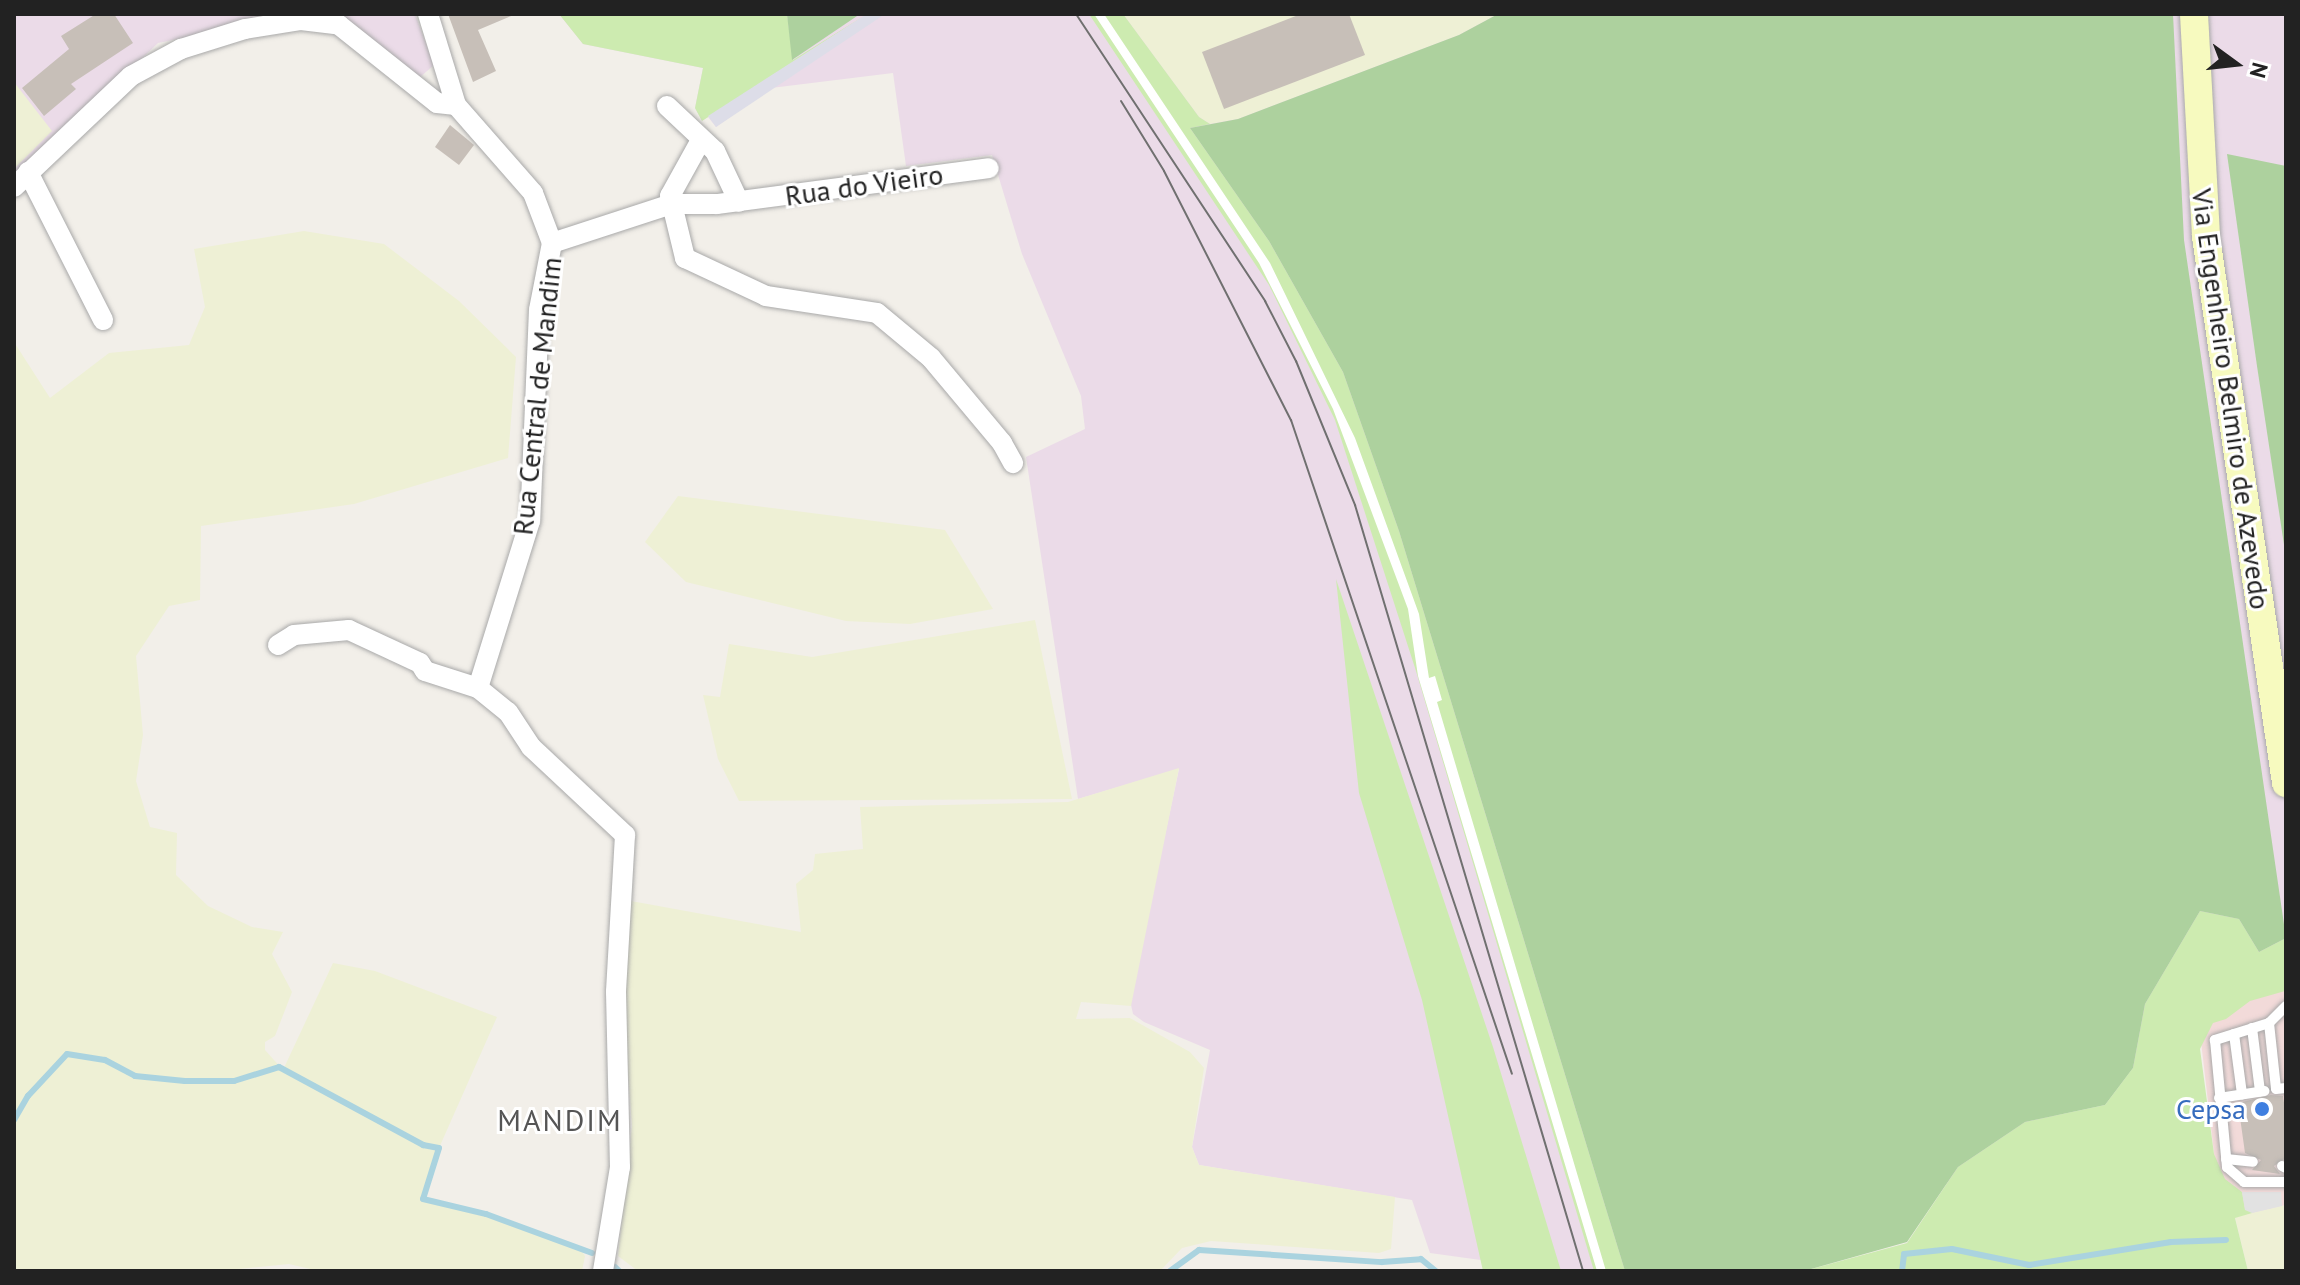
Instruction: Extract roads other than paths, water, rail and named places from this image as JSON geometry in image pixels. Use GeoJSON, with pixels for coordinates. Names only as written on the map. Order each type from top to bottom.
{"type":"FeatureCollection","features":[{"type":"Feature","properties":{"kind":"main road","name":"Via Engenheiro Belmiro de Azevedo"},"geometry":{"type":"LineString","coordinates":[[2194,14],[2206,237],[2286,783]]}},
{"type":"Feature","properties":{"kind":"street","name":"Rua Central de Mandim"},"geometry":{"type":"LineString","coordinates":[[428,14],[456,105],[533,193],[552,243],[539,310],[530,521],[478,688]]}},
{"type":"Feature","properties":{"kind":"street"},"geometry":{"type":"LineString","coordinates":[[14,187],[115,88],[181,49],[245,29],[301,20],[341,20],[437,103],[456,105]]}},
{"type":"Feature","properties":{"kind":"street"},"geometry":{"type":"LineString","coordinates":[[667,106],[715,151],[739,202]]}},
{"type":"Feature","properties":{"kind":"street"},"geometry":{"type":"LineString","coordinates":[[701,140],[682,170],[671,204],[685,258],[766,296],[877,313],[931,358],[1002,443],[1013,463]]}},
{"type":"Feature","properties":{"kind":"street","name":"Rua do Vieiro"},"geometry":{"type":"LineString","coordinates":[[552,243],[671,204],[739,202],[989,168]]}},
{"type":"Feature","properties":{"kind":"street"},"geometry":{"type":"LineString","coordinates":[[28,172],[103,320]]}},
{"type":"Feature","properties":{"kind":"street"},"geometry":{"type":"LineString","coordinates":[[278,645],[294,635],[349,630],[405,654],[425,671],[478,688],[508,712],[531,747],[625,835],[616,992],[620,1167],[603,1271]]}},
{"type":"Feature","properties":{"kind":"lane"},"geometry":{"type":"LineString","coordinates":[[2286,1006],[2269,1023],[2215,1040],[2219,1098],[2230,1172],[2244,1182],[2286,1182]]}},
{"type":"Feature","properties":{"kind":"lane"},"geometry":{"type":"LineString","coordinates":[[2219,1098],[2281,1088],[2269,1023]]}},
{"type":"Feature","properties":{"kind":"lane"},"geometry":{"type":"LineString","coordinates":[[2252,1028],[2260,1091]]}},
{"type":"Feature","properties":{"kind":"lane"},"geometry":{"type":"LineString","coordinates":[[2234,1034],[2242,1094]]}},
{"type":"Feature","properties":{"kind":"lane"},"geometry":{"type":"LineString","coordinates":[[2226,1159],[2253,1162]]}},
{"type":"Feature","properties":{"kind":"waterway"},"geometry":{"type":"LineString","coordinates":[[14,1120],[28,1096],[67,1054],[105,1060],[135,1076],[185,1081],[234,1081],[279,1067],[423,1145],[439,1148],[423,1199],[486,1214],[592,1253]]}},
{"type":"Feature","properties":{"kind":"waterway"},"geometry":{"type":"LineString","coordinates":[[1902,1271],[1904,1254],[1952,1249],[2029,1265],[2171,1242],[2226,1240]]}},
{"type":"Feature","properties":{"kind":"waterway"},"geometry":{"type":"LineString","coordinates":[[1170,1271],[1199,1250],[1382,1262],[1421,1259],[1436,1271]]}},
{"type":"Feature","properties":{"kind":"waterway"},"geometry":{"type":"LineString","coordinates":[[615,1267],[619,1271]]}},
{"type":"Feature","properties":{"kind":"tram line"},"geometry":{"type":"LineString","coordinates":[[1076,14],[1265,301],[1296,361],[1355,505],[1583,1271]]}},
{"type":"Feature","properties":{"kind":"tram line"},"geometry":{"type":"LineString","coordinates":[[1121,101],[1164,171],[1291,420],[1512,1074]]}},
{"type":"Feature","properties":{"kind":"place","name":"Cepsa"},"geometry":{"type":"Point","coordinates":[2262,1109]}},
{"type":"Feature","properties":{"kind":"district","name":"MANDIM"},"geometry":{"type":"Point","coordinates":[560,1120]}}]}
